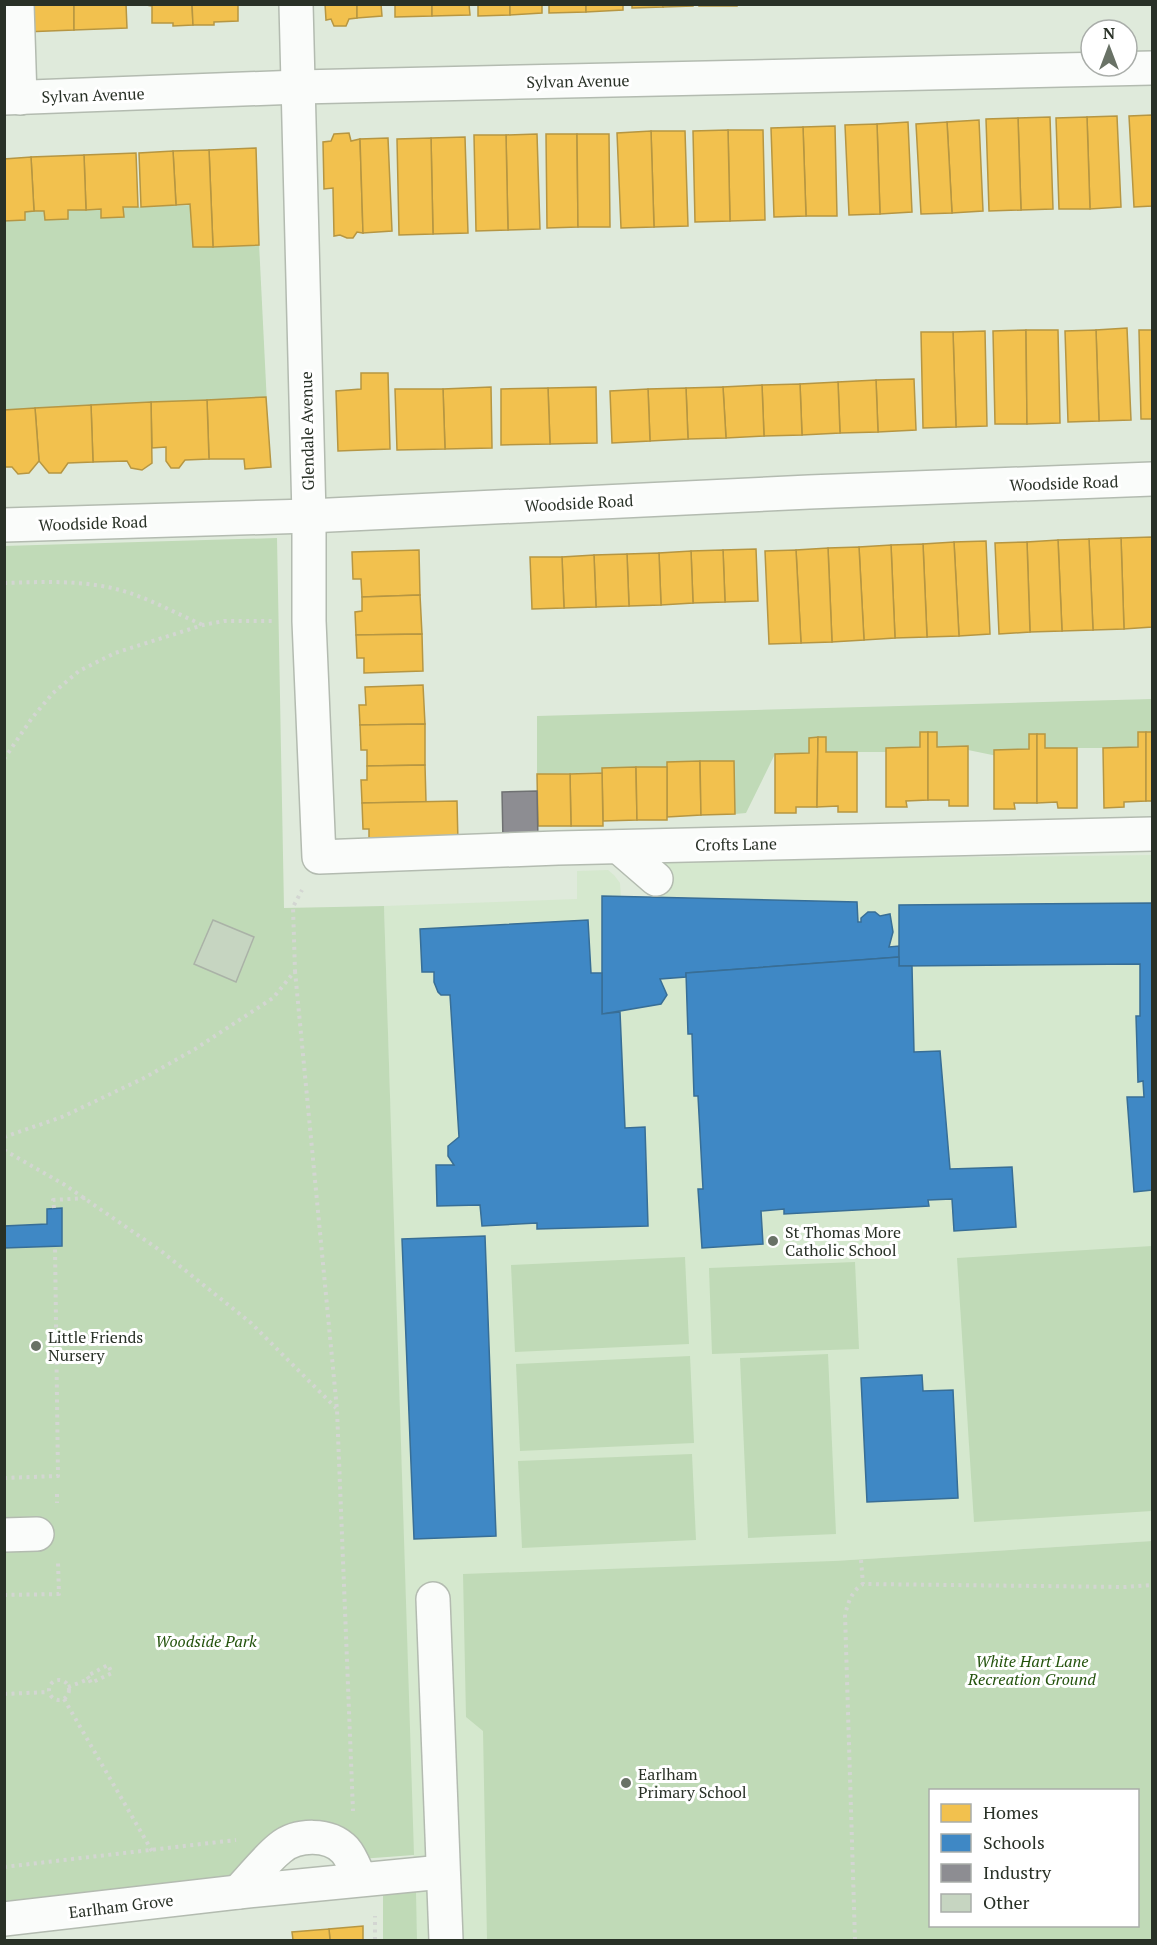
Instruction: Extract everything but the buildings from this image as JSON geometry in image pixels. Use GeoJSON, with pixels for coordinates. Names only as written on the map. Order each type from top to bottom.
{"type":"FeatureCollection","features":[{"type":"Feature","properties":{"kind":"street"},"geometry":{"type":"LineString","coordinates":[[12,98],[17,4]]}},
{"type":"Feature","properties":{"kind":"street","name":"Glendale Avenue"},"geometry":{"type":"LineString","coordinates":[[296,4],[309,516],[309,621],[319,857]]}},
{"type":"Feature","properties":{"kind":"street","name":"Sylvan Avenue"},"geometry":{"type":"LineString","coordinates":[[12,98],[299,87],[1152,68]]}},
{"type":"Feature","properties":{"kind":"street","name":"Woodside Road"},"geometry":{"type":"LineString","coordinates":[[4,525],[309,516],[809,492],[1152,479]]}},
{"type":"Feature","properties":{"kind":"street","name":"Crofts Lane"},"geometry":{"type":"LineString","coordinates":[[319,857],[1152,834]]}},
{"type":"Feature","properties":{"kind":"street"},"geometry":{"type":"LineString","coordinates":[[619,847],[656,879]]}},
{"type":"Feature","properties":{"kind":"street"},"geometry":{"type":"LineString","coordinates":[[4,1535],[37,1534]]}},
{"type":"Feature","properties":{"kind":"street"},"geometry":{"type":"LineString","coordinates":[[433,1599],[428,1874],[446,1941]]}},
{"type":"Feature","properties":{"kind":"street"},"geometry":{"type":"LineString","coordinates":[[238,1892],[280,1848],[296,1839],[315,1837],[331,1841],[345,1850],[360,1880]]}},
{"type":"Feature","properties":{"kind":"street","name":"Earlham Grove"},"geometry":{"type":"LineString","coordinates":[[4,1919],[238,1892],[428,1874]]}},
{"type":"Feature","properties":{"kind":"path"},"geometry":{"type":"LineString","coordinates":[[4,583],[64,581],[113,588],[169,609],[203,625]]}},
{"type":"Feature","properties":{"kind":"path"},"geometry":{"type":"LineString","coordinates":[[4,759],[32,718],[54,693],[79,671],[115,652],[203,625],[224,621],[309,621]]}},
{"type":"Feature","properties":{"kind":"path"},"geometry":{"type":"LineString","coordinates":[[319,857],[293,907],[295,971],[337,1410],[354,1816]]}},
{"type":"Feature","properties":{"kind":"path"},"geometry":{"type":"LineString","coordinates":[[4,1137],[62,1117],[144,1078],[195,1049],[273,998],[295,971]]}},
{"type":"Feature","properties":{"kind":"path"},"geometry":{"type":"LineString","coordinates":[[4,1150],[86,1198],[161,1251],[251,1323],[337,1410]]}},
{"type":"Feature","properties":{"kind":"path"},"geometry":{"type":"LineString","coordinates":[[54,1208],[54,1200],[86,1198]]}},
{"type":"Feature","properties":{"kind":"path"},"geometry":{"type":"LineString","coordinates":[[4,1478],[58,1476],[55,1246]]}},
{"type":"Feature","properties":{"kind":"path"},"geometry":{"type":"LineString","coordinates":[[861,1560],[863,1584]]}},
{"type":"Feature","properties":{"kind":"path"},"geometry":{"type":"LineString","coordinates":[[855,1941],[845,1614],[849,1598],[855,1590],[863,1584],[1125,1587],[1152,1585]]}},
{"type":"Feature","properties":{"kind":"path"},"geometry":{"type":"LineString","coordinates":[[108,1665],[112,1673],[91,1683],[89,1679],[87,1676],[108,1665]]}},
{"type":"Feature","properties":{"kind":"path"},"geometry":{"type":"LineString","coordinates":[[68,1687],[89,1679]]}},
{"type":"Feature","properties":{"kind":"path"},"geometry":{"type":"LineString","coordinates":[[56,1681],[63,1681],[68,1687],[68,1695],[64,1699],[55,1699],[50,1692],[51,1685],[56,1681]]}},
{"type":"Feature","properties":{"kind":"path"},"geometry":{"type":"LineString","coordinates":[[4,1694],[50,1692]]}},
{"type":"Feature","properties":{"kind":"path"},"geometry":{"type":"LineString","coordinates":[[64,1699],[152,1851]]}},
{"type":"Feature","properties":{"kind":"path"},"geometry":{"type":"LineString","coordinates":[[4,1867],[241,1839]]}},
{"type":"Feature","properties":{"kind":"shaded area","name":"St Thomas More Catholic School"},"geometry":{"type":"Polygon","coordinates":[[[1152,855],[1152,1541],[835,1561],[846,1940],[417,1940],[384,906],[577,899],[577,871],[608,870],[620,883],[621,897],[655,898],[657,861],[1152,855]]]}},
{"type":"Feature","properties":{"kind":"green space"},"geometry":{"type":"Polygon","coordinates":[[[257,203],[267,404],[5,419],[5,211],[257,203]]]}},
{"type":"Feature","properties":{"kind":"green space","name":"Woodside Park"},"geometry":{"type":"Polygon","coordinates":[[[277,538],[284,908],[384,906],[414,1855],[360,1859],[346,1838],[223,1878],[5,1903],[4,546],[277,538]]]}},
{"type":"Feature","properties":{"kind":"green space"},"geometry":{"type":"Polygon","coordinates":[[[1152,699],[1152,757],[1119,758],[1103,748],[1077,748],[1061,759],[1007,758],[968,750],[956,761],[897,761],[886,752],[858,752],[853,762],[775,754],[746,813],[735,814],[725,769],[537,774],[537,716],[1152,699]]]}},
{"type":"Feature","properties":{"kind":"green space"},"geometry":{"type":"Polygon","coordinates":[[[1152,1246],[1152,1511],[974,1522],[957,1258],[1152,1246]]]}},
{"type":"Feature","properties":{"kind":"green space"},"geometry":{"type":"Polygon","coordinates":[[[685,1257],[689,1344],[515,1352],[511,1265],[685,1257]]]}},
{"type":"Feature","properties":{"kind":"green space"},"geometry":{"type":"Polygon","coordinates":[[[855,1262],[859,1349],[712,1354],[709,1268],[855,1262]]]}},
{"type":"Feature","properties":{"kind":"green space"},"geometry":{"type":"Polygon","coordinates":[[[828,1354],[836,1534],[748,1538],[740,1358],[828,1354]]]}},
{"type":"Feature","properties":{"kind":"green space"},"geometry":{"type":"Polygon","coordinates":[[[690,1356],[694,1443],[520,1451],[516,1364],[690,1356]]]}},
{"type":"Feature","properties":{"kind":"green space"},"geometry":{"type":"Polygon","coordinates":[[[692,1454],[696,1540],[522,1548],[518,1461],[692,1454]]]}},
{"type":"Feature","properties":{"kind":"green space","name":"White Hart Lane Recreation Ground"},"geometry":{"type":"Polygon","coordinates":[[[1152,1541],[1152,1940],[487,1940],[483,1731],[466,1717],[463,1574],[834,1561],[1152,1541]]]}},
{"type":"Feature","properties":{"kind":"green space"},"geometry":{"type":"Polygon","coordinates":[[[416,1892],[417,1940],[383,1940],[383,1895],[416,1892]]]}},
{"type":"Feature","properties":{"kind":"place","name":"St Thomas More Catholic School"},"geometry":{"type":"Point","coordinates":[773,1241]}},
{"type":"Feature","properties":{"kind":"place","name":"Little Friends Nursery"},"geometry":{"type":"Point","coordinates":[36,1346]}},
{"type":"Feature","properties":{"kind":"place","name":"Earlham Primary School"},"geometry":{"type":"Point","coordinates":[626,1783]}}]}
